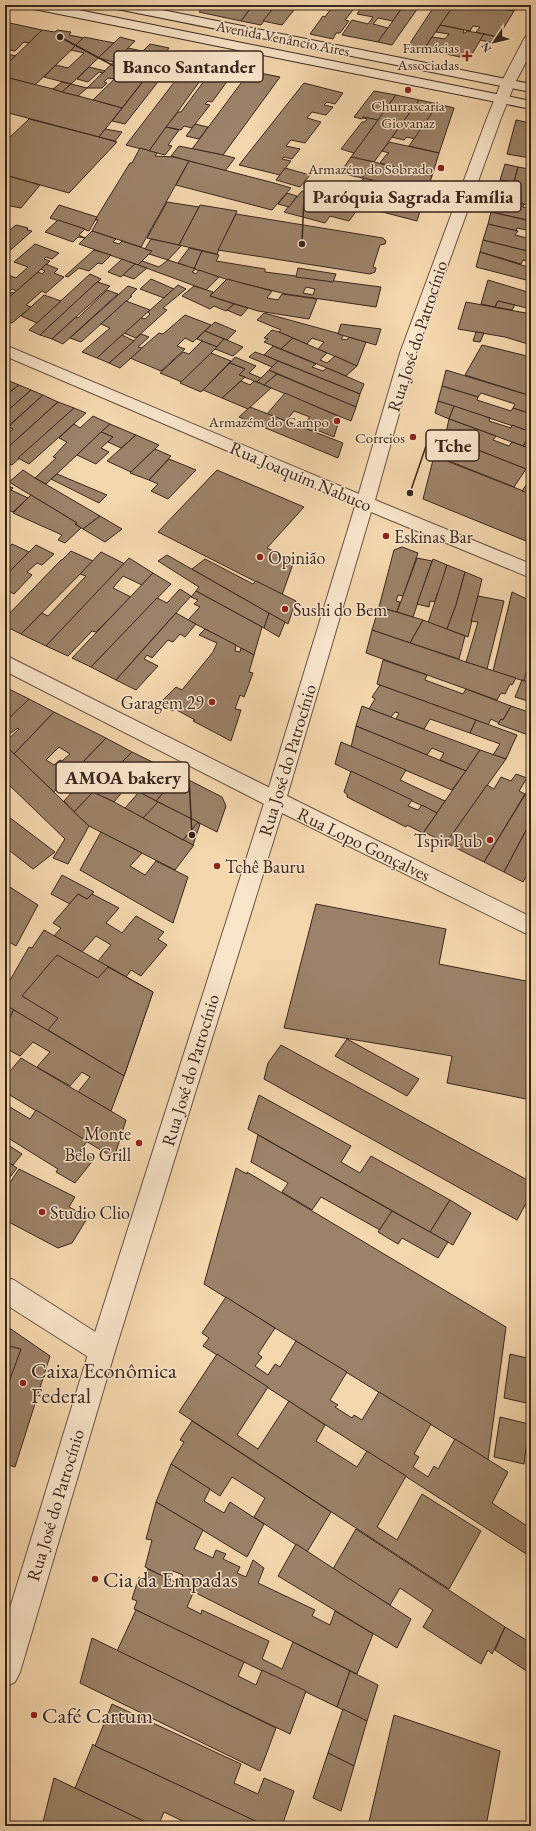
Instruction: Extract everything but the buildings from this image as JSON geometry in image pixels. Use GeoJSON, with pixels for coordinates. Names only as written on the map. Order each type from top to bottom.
{"type":"FeatureCollection","features":[{"type":"Feature","properties":{"kind":"street","name":"Avenida Venâncio Aires"},"geometry":{"type":"LineString","coordinates":[[34,5],[505,91]]}},
{"type":"Feature","properties":{"kind":"street","name":"Avenida Venâncio Aires"},"geometry":{"type":"LineString","coordinates":[[117,5],[505,91]]}},
{"type":"Feature","properties":{"kind":"street","name":"Rua José do Patrocínio"},"geometry":{"type":"LineString","coordinates":[[5,1672],[102,1351],[275,800],[365,503],[408,354],[505,91],[531,39]]}},
{"type":"Feature","properties":{"kind":"street"},"geometry":{"type":"LineString","coordinates":[[505,91],[531,88]]}},
{"type":"Feature","properties":{"kind":"street"},"geometry":{"type":"LineString","coordinates":[[505,91],[531,105]]}},
{"type":"Feature","properties":{"kind":"street","name":"Rua Joaquim Nabuco"},"geometry":{"type":"LineString","coordinates":[[5,350],[365,503],[531,571]]}},
{"type":"Feature","properties":{"kind":"street","name":"Rua Lopo Gonçalves"},"geometry":{"type":"LineString","coordinates":[[5,662],[275,800],[531,927]]}},
{"type":"Feature","properties":{"kind":"street"},"geometry":{"type":"LineString","coordinates":[[5,1289],[102,1351]]}},
{"type":"Feature","properties":{"kind":"place","name":"Banco Santander"},"geometry":{"type":"Point","coordinates":[60,37]}},
{"type":"Feature","properties":{"kind":"place","name":"Farmácias Associadas"},"geometry":{"type":"Point","coordinates":[467,56]}},
{"type":"Feature","properties":{"kind":"place","name":"Churrascaria Giovanaz"},"geometry":{"type":"Point","coordinates":[408,90]}},
{"type":"Feature","properties":{"kind":"place","name":"Armazém do Sobrado"},"geometry":{"type":"Point","coordinates":[441,168]}},
{"type":"Feature","properties":{"kind":"place","name":"Paróquia Sagrada Família"},"geometry":{"type":"Point","coordinates":[302,244]}},
{"type":"Feature","properties":{"kind":"place","name":"Armazém do Campo"},"geometry":{"type":"Point","coordinates":[337,421]}},
{"type":"Feature","properties":{"kind":"place","name":"Correios"},"geometry":{"type":"Point","coordinates":[413,437]}},
{"type":"Feature","properties":{"kind":"place","name":"Tche"},"geometry":{"type":"Point","coordinates":[410,493]}},
{"type":"Feature","properties":{"kind":"place","name":"Eskinas Bar"},"geometry":{"type":"Point","coordinates":[386,536]}},
{"type":"Feature","properties":{"kind":"place","name":"Opinião"},"geometry":{"type":"Point","coordinates":[260,557]}},
{"type":"Feature","properties":{"kind":"place","name":"Sushi do Bem"},"geometry":{"type":"Point","coordinates":[285,609]}},
{"type":"Feature","properties":{"kind":"place","name":"Garagem 29"},"geometry":{"type":"Point","coordinates":[212,702]}},
{"type":"Feature","properties":{"kind":"place","name":"AMOA bakery"},"geometry":{"type":"Point","coordinates":[192,835]}},
{"type":"Feature","properties":{"kind":"place","name":"Tspir Pub"},"geometry":{"type":"Point","coordinates":[490,840]}},
{"type":"Feature","properties":{"kind":"place","name":"Tchê Bauru"},"geometry":{"type":"Point","coordinates":[217,866]}},
{"type":"Feature","properties":{"kind":"place","name":"Monte Belo Grill"},"geometry":{"type":"Point","coordinates":[139,1143]}},
{"type":"Feature","properties":{"kind":"place","name":"Studio Clio"},"geometry":{"type":"Point","coordinates":[42,1212]}},
{"type":"Feature","properties":{"kind":"place","name":"Caixa Econômica Federal"},"geometry":{"type":"Point","coordinates":[23,1383]}},
{"type":"Feature","properties":{"kind":"place","name":"Cia da Empadas"},"geometry":{"type":"Point","coordinates":[95,1579]}},
{"type":"Feature","properties":{"kind":"place","name":"Café Cartum"},"geometry":{"type":"Point","coordinates":[34,1715]}}]}
